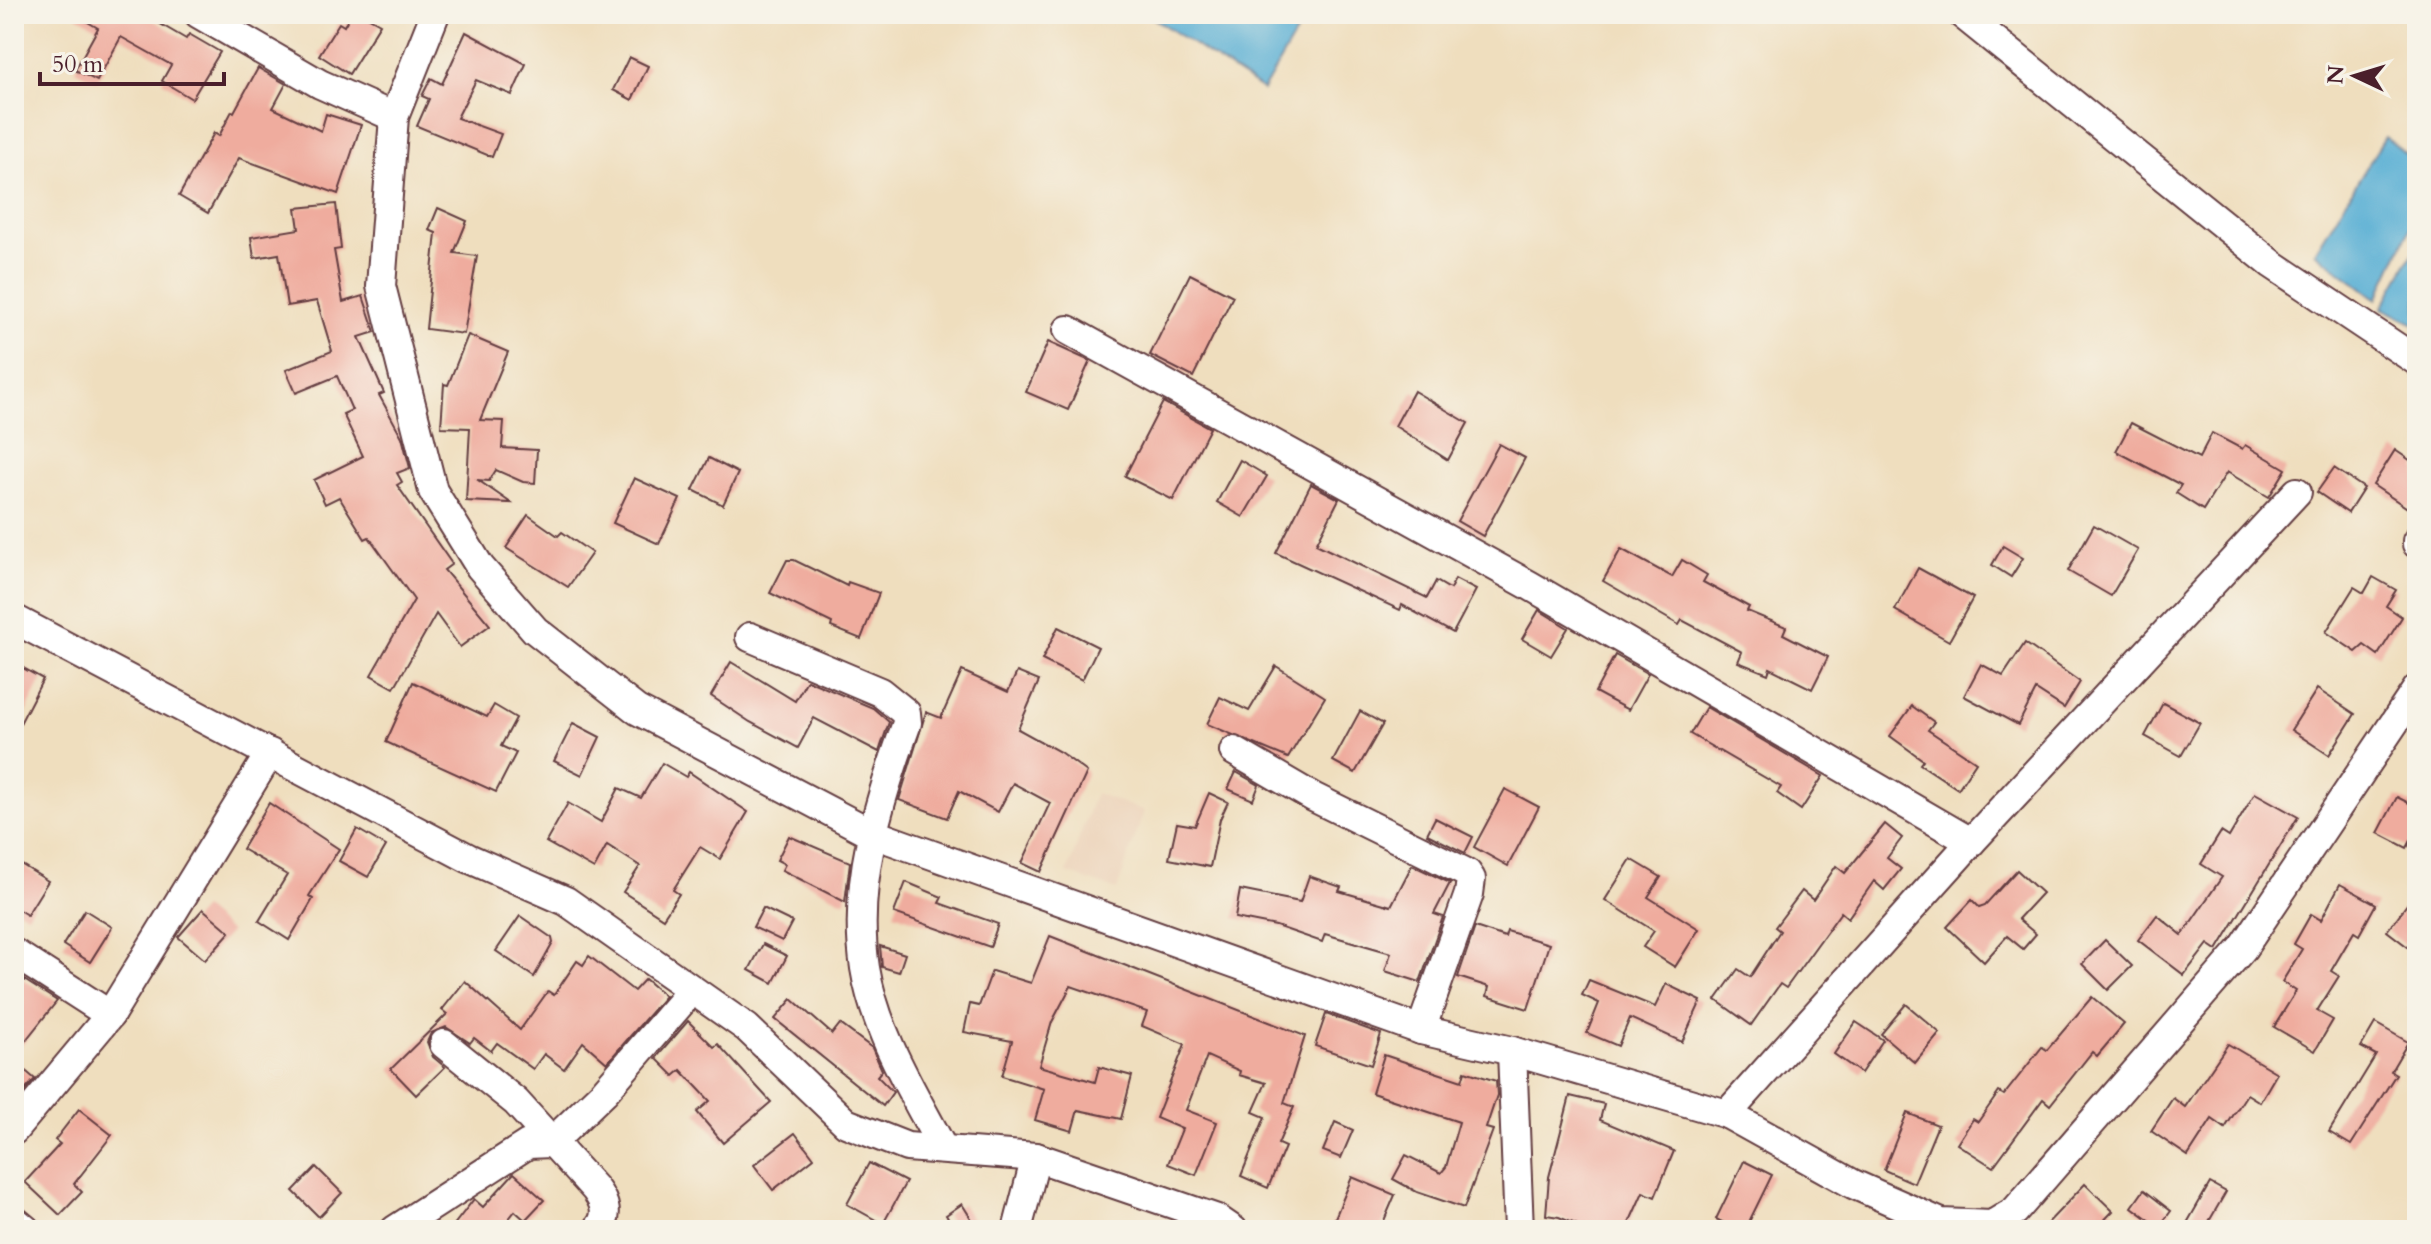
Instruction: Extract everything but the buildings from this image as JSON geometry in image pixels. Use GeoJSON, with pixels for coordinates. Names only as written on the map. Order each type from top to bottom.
{"type":"FeatureCollection","features":[{"type":"Feature","properties":{"kind":"street"},"geometry":{"type":"LineString","coordinates":[[199,14],[320,84],[394,117]]}},
{"type":"Feature","properties":{"kind":"street"},"geometry":{"type":"LineString","coordinates":[[435,14],[394,117],[381,286],[433,491],[480,567],[535,630],[637,710],[871,833],[1421,1030],[1512,1051],[1727,1114],[1853,1184],[1941,1223],[1992,1225],[2015,1211],[2243,948],[2417,689]]}},
{"type":"Feature","properties":{"kind":"street"},"geometry":{"type":"LineString","coordinates":[[1962,14],[2272,264],[2417,361]]}},
{"type":"Feature","properties":{"kind":"street"},"geometry":{"type":"LineString","coordinates":[[1068,330],[1529,585],[1971,842]]}},
{"type":"Feature","properties":{"kind":"street"},"geometry":{"type":"LineString","coordinates":[[1727,1114],[1971,842],[2297,492]]}},
{"type":"Feature","properties":{"kind":"street"},"geometry":{"type":"LineString","coordinates":[[14,619],[468,858],[566,901],[747,1028],[846,1123],[907,1147],[942,1147],[1036,1157],[1217,1219],[1233,1230]]}},
{"type":"Feature","properties":{"kind":"street"},"geometry":{"type":"LineString","coordinates":[[750,637],[880,692],[906,713],[907,723],[871,833],[862,911],[865,967],[875,1008],[904,1076],[942,1147]]}},
{"type":"Feature","properties":{"kind":"street"},"geometry":{"type":"LineString","coordinates":[[1234,751],[1313,797],[1467,873],[1471,879],[1469,894],[1421,1030]]}},
{"type":"Feature","properties":{"kind":"street"},"geometry":{"type":"LineString","coordinates":[[14,1130],[110,1015],[270,753]]}},
{"type":"Feature","properties":{"kind":"street"},"geometry":{"type":"LineString","coordinates":[[14,953],[110,1015]]}},
{"type":"Feature","properties":{"kind":"street"},"geometry":{"type":"LineString","coordinates":[[395,1230],[528,1144],[551,1143],[604,1092],[691,991]]}},
{"type":"Feature","properties":{"kind":"street"},"geometry":{"type":"LineString","coordinates":[[444,1044],[516,1102],[603,1200],[603,1224],[597,1230]]}},
{"type":"Feature","properties":{"kind":"street"},"geometry":{"type":"LineString","coordinates":[[1512,1051],[1519,1230]]}},
{"type":"Feature","properties":{"kind":"street"},"geometry":{"type":"LineString","coordinates":[[1017,1230],[1036,1157]]}},
{"type":"Feature","properties":{"kind":"street"},"geometry":{"type":"LineString","coordinates":[[14,1220],[26,1230]]}},
{"type":"Feature","properties":{"kind":"shaded area"},"geometry":{"type":"Polygon","coordinates":[[[1095,793],[1144,811],[1117,890],[1067,873],[1095,793]]]}},
{"type":"Feature","properties":{"kind":"water"},"geometry":{"type":"Polygon","coordinates":[[[1147,14],[1307,14],[1263,90],[1147,14]]]}},
{"type":"Feature","properties":{"kind":"water"},"geometry":{"type":"Polygon","coordinates":[[[2385,137],[2417,163],[2417,213],[2377,299],[2315,252],[2385,137]]]}},
{"type":"Feature","properties":{"kind":"water"},"geometry":{"type":"Polygon","coordinates":[[[2417,246],[2417,325],[2382,308],[2417,246]]]}}]}
